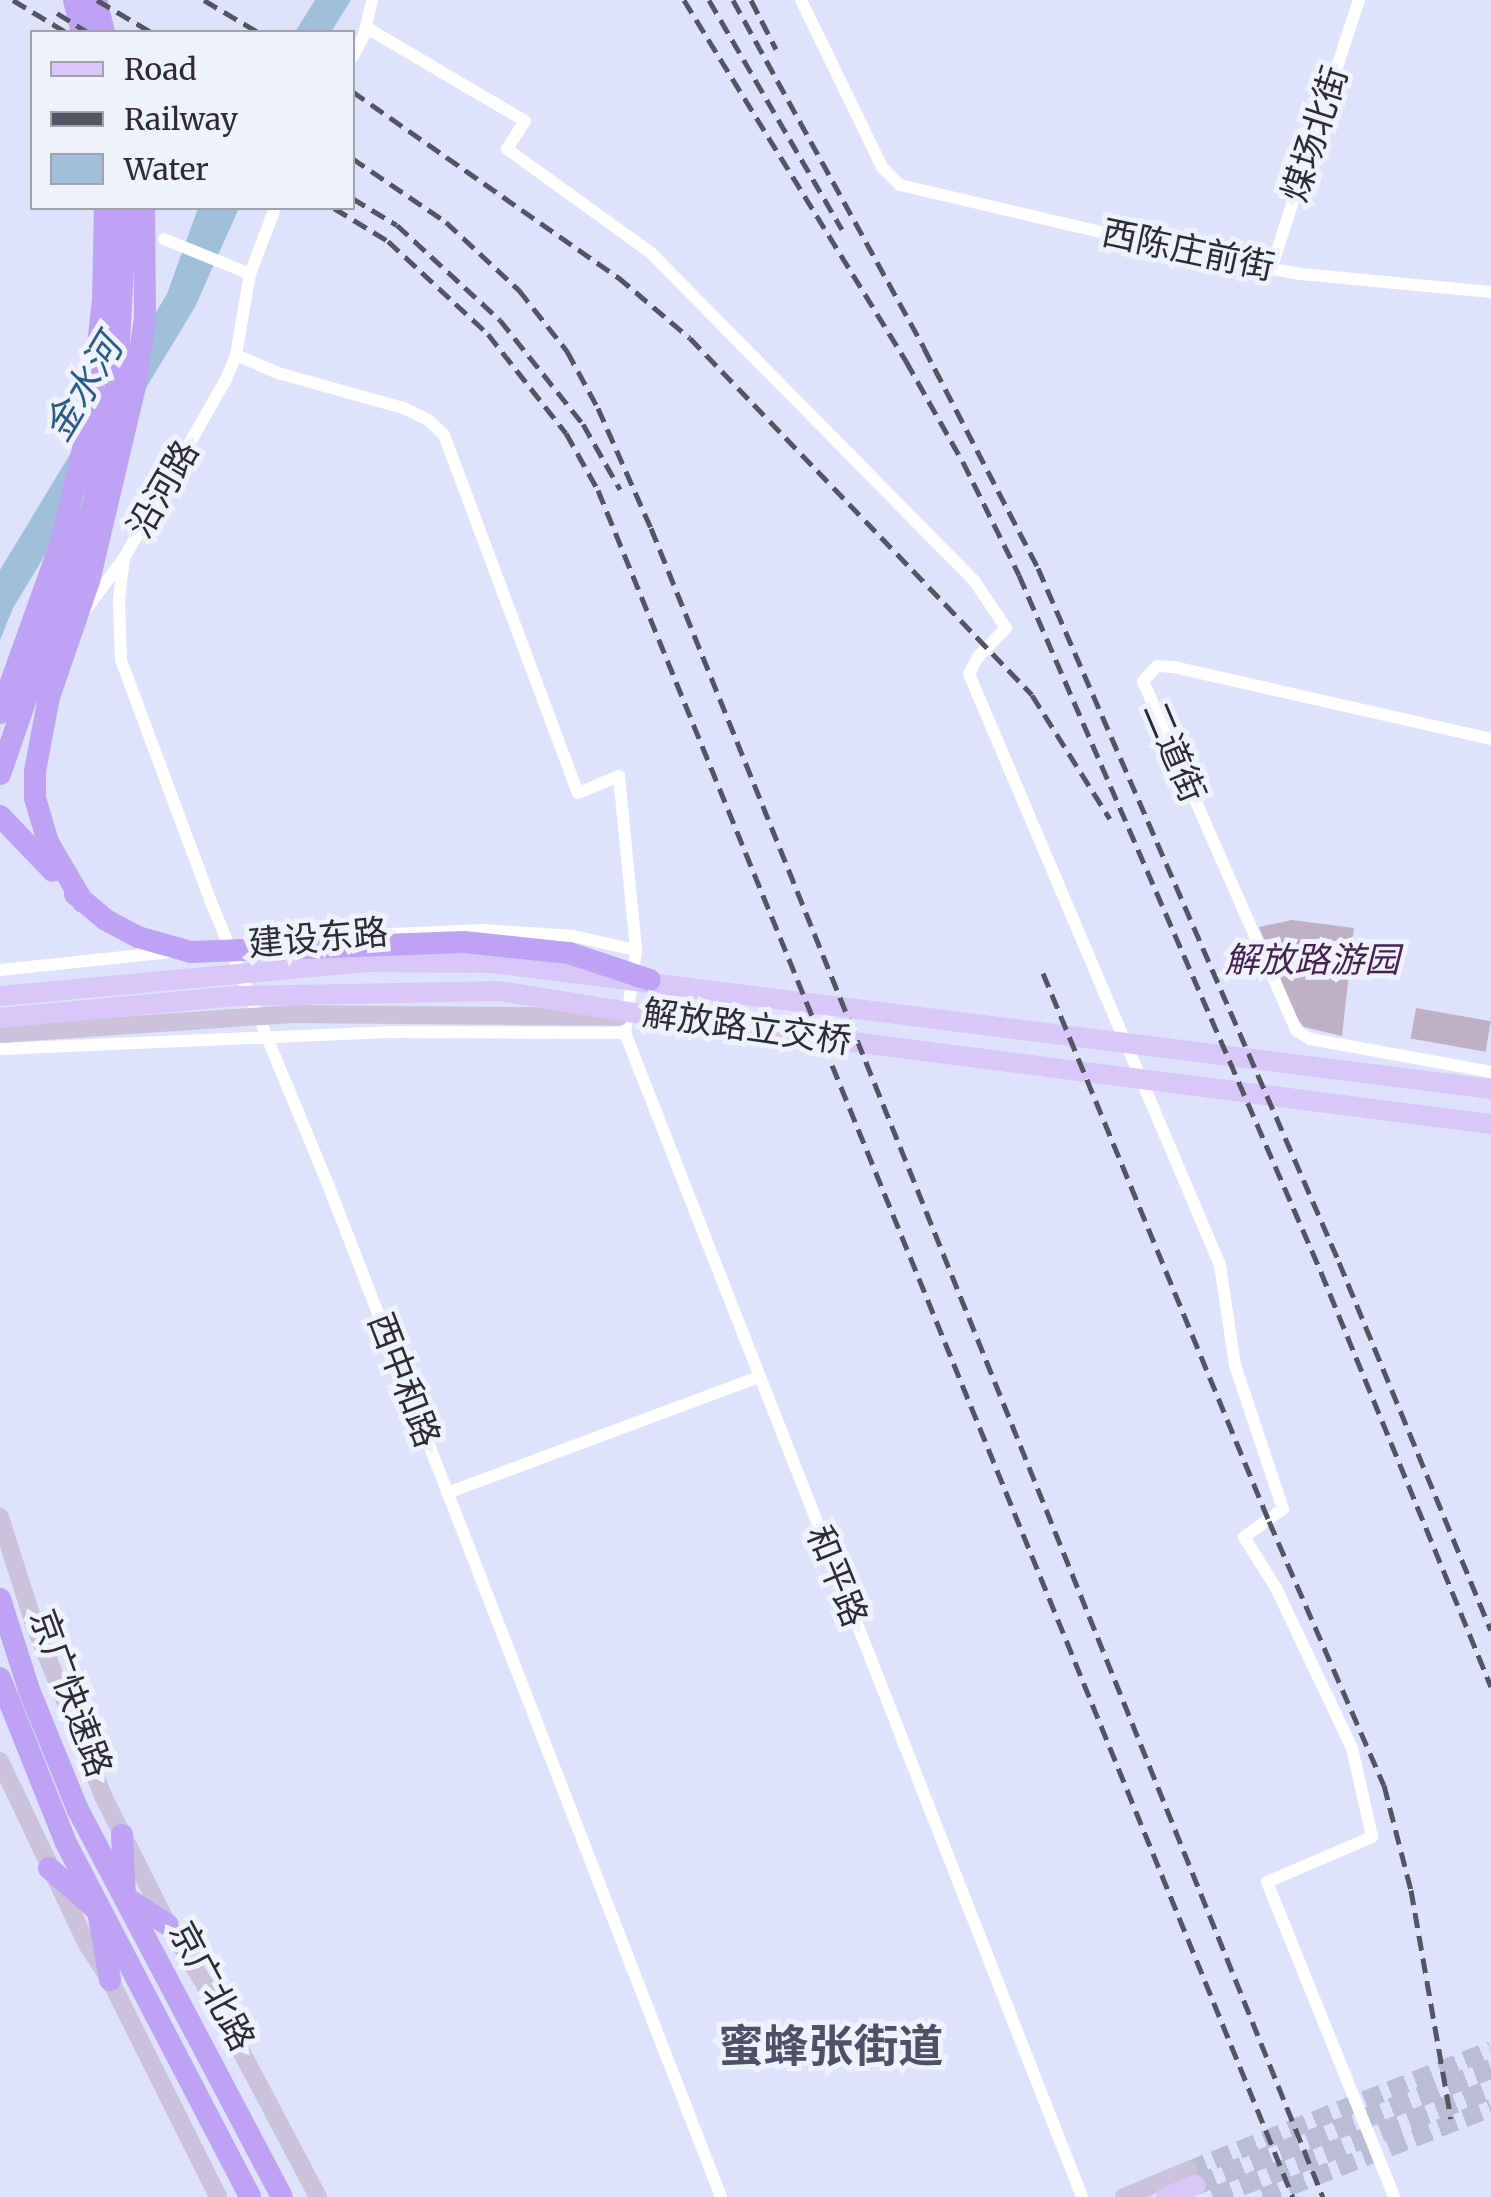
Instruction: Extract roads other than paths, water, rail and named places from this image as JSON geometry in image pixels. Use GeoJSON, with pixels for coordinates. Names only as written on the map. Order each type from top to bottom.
{"type":"FeatureCollection","features":[{"type":"Feature","properties":{"kind":"highway"},"geometry":{"type":"LineString","coordinates":[[74,0],[82,30]]}},
{"type":"Feature","properties":{"kind":"highway"},"geometry":{"type":"LineString","coordinates":[[96,0],[104,30]]}},
{"type":"Feature","properties":{"kind":"highway"},"geometry":{"type":"LineString","coordinates":[[0,713],[61,543],[90,419],[103,300],[105,210]]}},
{"type":"Feature","properties":{"kind":"highway"},"geometry":{"type":"LineString","coordinates":[[0,774],[92,505],[117,380],[126,210]]}},
{"type":"Feature","properties":{"kind":"highway"},"geometry":{"type":"LineString","coordinates":[[83,902],[48,842],[40,818],[35,798],[37,748],[49,697],[94,562],[136,386],[145,318],[144,210]]}},
{"type":"Feature","properties":{"kind":"highway"},"geometry":{"type":"LineString","coordinates":[[0,816],[83,902],[138,937],[190,952],[464,942],[569,953],[650,980]]}},
{"type":"Feature","properties":{"kind":"highway","name":"京广快速路"},"geometry":{"type":"LineString","coordinates":[[0,1599],[67,1815]]}},
{"type":"Feature","properties":{"kind":"highway","name":"京广快速路"},"geometry":{"type":"LineString","coordinates":[[0,1678],[67,1815]]}},
{"type":"Feature","properties":{"kind":"highway","name":"京广北路"},"geometry":{"type":"LineString","coordinates":[[67,1815],[125,1897],[282,2197]]}},
{"type":"Feature","properties":{"kind":"highway","name":"京广北路"},"geometry":{"type":"LineString","coordinates":[[67,1815],[250,2197]]}},
{"type":"Feature","properties":{"kind":"highway"},"geometry":{"type":"LineString","coordinates":[[122,1834],[125,1897],[168,1925]]}},
{"type":"Feature","properties":{"kind":"highway"},"geometry":{"type":"LineString","coordinates":[[49,1868],[98,1911],[110,1980]]}},
{"type":"Feature","properties":{"kind":"main road","name":"解放路立交桥"},"geometry":{"type":"LineString","coordinates":[[0,996],[418,960],[544,966],[1491,1089]]}},
{"type":"Feature","properties":{"kind":"main road","name":"解放路立交桥"},"geometry":{"type":"LineString","coordinates":[[0,1018],[238,996],[439,989],[540,996],[665,1018],[1491,1126]]}},
{"type":"Feature","properties":{"kind":"main road"},"geometry":{"type":"LineString","coordinates":[[1166,2197],[1193,2177]]}},
{"type":"Feature","properties":{"kind":"street"},"geometry":{"type":"LineString","coordinates":[[355,52],[366,28],[372,0]]}},
{"type":"Feature","properties":{"kind":"street","name":"西陈庄前街"},"geometry":{"type":"LineString","coordinates":[[801,0],[882,167],[900,184],[1271,268],[1491,292]]}},
{"type":"Feature","properties":{"kind":"street","name":"煤场北街"},"geometry":{"type":"LineString","coordinates":[[1271,268],[1359,0]]}},
{"type":"Feature","properties":{"kind":"street"},"geometry":{"type":"LineString","coordinates":[[366,28],[525,121],[507,149],[652,253],[975,582],[1006,628],[978,657],[969,674],[1220,1265],[1235,1364],[1283,1509],[1244,1537],[1276,1588],[1352,1748],[1372,1837],[1267,1882],[1394,2197]]}},
{"type":"Feature","properties":{"kind":"street","name":"沿河路"},"geometry":{"type":"LineString","coordinates":[[0,746],[66,635],[124,558],[236,355],[250,274],[274,210]]}},
{"type":"Feature","properties":{"kind":"street"},"geometry":{"type":"LineString","coordinates":[[164,239],[250,274]]}},
{"type":"Feature","properties":{"kind":"street","name":"和平路"},"geometry":{"type":"LineString","coordinates":[[236,355],[278,373],[403,408],[428,418],[444,435],[578,793],[619,776],[636,950],[625,1034],[1082,2197]]}},
{"type":"Feature","properties":{"kind":"street","name":"西中和路"},"geometry":{"type":"LineString","coordinates":[[124,558],[119,600],[121,660],[229,946],[721,2197]]}},
{"type":"Feature","properties":{"kind":"street","name":"二道街"},"geometry":{"type":"LineString","coordinates":[[1491,739],[1173,667],[1157,666],[1143,680],[1291,1023],[1310,1039],[1491,1072]]}},
{"type":"Feature","properties":{"kind":"street","name":"建设东路"},"geometry":{"type":"LineString","coordinates":[[0,970],[362,933],[484,930],[573,936],[636,950]]}},
{"type":"Feature","properties":{"kind":"street"},"geometry":{"type":"LineString","coordinates":[[0,1034],[293,1014],[665,1018]]}},
{"type":"Feature","properties":{"kind":"street"},"geometry":{"type":"LineString","coordinates":[[0,1049],[484,1030],[625,1034]]}},
{"type":"Feature","properties":{"kind":"street"},"geometry":{"type":"LineString","coordinates":[[447,1493],[758,1376]]}},
{"type":"Feature","properties":{"kind":"street"},"geometry":{"type":"LineString","coordinates":[[0,1517],[78,1742],[168,1925],[212,1996],[318,2197]]}},
{"type":"Feature","properties":{"kind":"street"},"geometry":{"type":"LineString","coordinates":[[0,1760],[49,1868]]}},
{"type":"Feature","properties":{"kind":"street"},"geometry":{"type":"LineString","coordinates":[[110,1980],[218,2197]]}},
{"type":"Feature","properties":{"kind":"street"},"geometry":{"type":"LineString","coordinates":[[1124,2197],[1193,2177]]}},
{"type":"Feature","properties":{"kind":"water"},"geometry":{"type":"Polygon","coordinates":[[[315,0],[351,0],[332,30],[296,30],[315,0]]]}},
{"type":"Feature","properties":{"kind":"water"},"geometry":{"type":"Polygon","coordinates":[[[197,210],[238,210],[195,307],[13,608],[0,640],[0,570],[167,294],[197,210]]]}},
{"type":"Feature","properties":{"kind":"tunnel"},"geometry":{"type":"LineString","coordinates":[[1189,2170],[1491,2050]]}},
{"type":"Feature","properties":{"kind":"tunnel"},"geometry":{"type":"LineString","coordinates":[[1196,2185],[1491,2069]]}},
{"type":"Feature","properties":{"kind":"tunnel"},"geometry":{"type":"LineString","coordinates":[[1213,2197],[1491,2089]]}},
{"type":"Feature","properties":{"kind":"tunnel"},"geometry":{"type":"LineString","coordinates":[[1263,2197],[1491,2108]]}},
{"type":"Feature","properties":{"kind":"railway"},"geometry":{"type":"LineString","coordinates":[[13,0],[63,30]]}},
{"type":"Feature","properties":{"kind":"railway"},"geometry":{"type":"LineString","coordinates":[[97,0],[148,30]]}},
{"type":"Feature","properties":{"kind":"railway"},"geometry":{"type":"LineString","coordinates":[[204,0],[255,30]]}},
{"type":"Feature","properties":{"kind":"railway"},"geometry":{"type":"LineString","coordinates":[[684,0],[906,361],[963,462],[1019,575],[1321,1272],[1491,1686]]}},
{"type":"Feature","properties":{"kind":"railway"},"geometry":{"type":"LineString","coordinates":[[709,0],[842,229]]}},
{"type":"Feature","properties":{"kind":"railway"},"geometry":{"type":"LineString","coordinates":[[733,0],[924,348],[1038,568],[1339,1262],[1491,1630]]}},
{"type":"Feature","properties":{"kind":"railway"},"geometry":{"type":"LineString","coordinates":[[751,0],[776,49]]}},
{"type":"Feature","properties":{"kind":"railway"},"geometry":{"type":"LineString","coordinates":[[57,13],[84,30]]}},
{"type":"Feature","properties":{"kind":"railway"},"geometry":{"type":"LineString","coordinates":[[355,93],[618,277],[690,338],[1032,695],[1110,819]]}},
{"type":"Feature","properties":{"kind":"railway"},"geometry":{"type":"LineString","coordinates":[[355,160],[446,222],[519,290],[567,351],[598,408],[651,528],[1323,2197]]}},
{"type":"Feature","properties":{"kind":"railway"},"geometry":{"type":"LineString","coordinates":[[355,200],[397,225],[500,320],[583,424],[620,489]]}},
{"type":"Feature","properties":{"kind":"railway"},"geometry":{"type":"LineString","coordinates":[[337,210],[388,241],[488,334],[566,433],[598,490],[1293,2197]]}},
{"type":"Feature","properties":{"kind":"railway"},"geometry":{"type":"LineString","coordinates":[[1043,973],[1269,1521],[1384,1785],[1411,1890],[1451,2119]]}},
{"type":"Feature","properties":{"kind":"district","name":"蜜蜂张街道"},"geometry":{"type":"Point","coordinates":[831,2047]}},
{"type":"Feature","properties":{"kind":"water label","name":"金水河"},"geometry":{"type":"Point","coordinates":[83,388]}},
{"type":"Feature","properties":{"kind":"park label","name":"解放路游园"},"geometry":{"type":"Point","coordinates":[1312,960]}}]}
